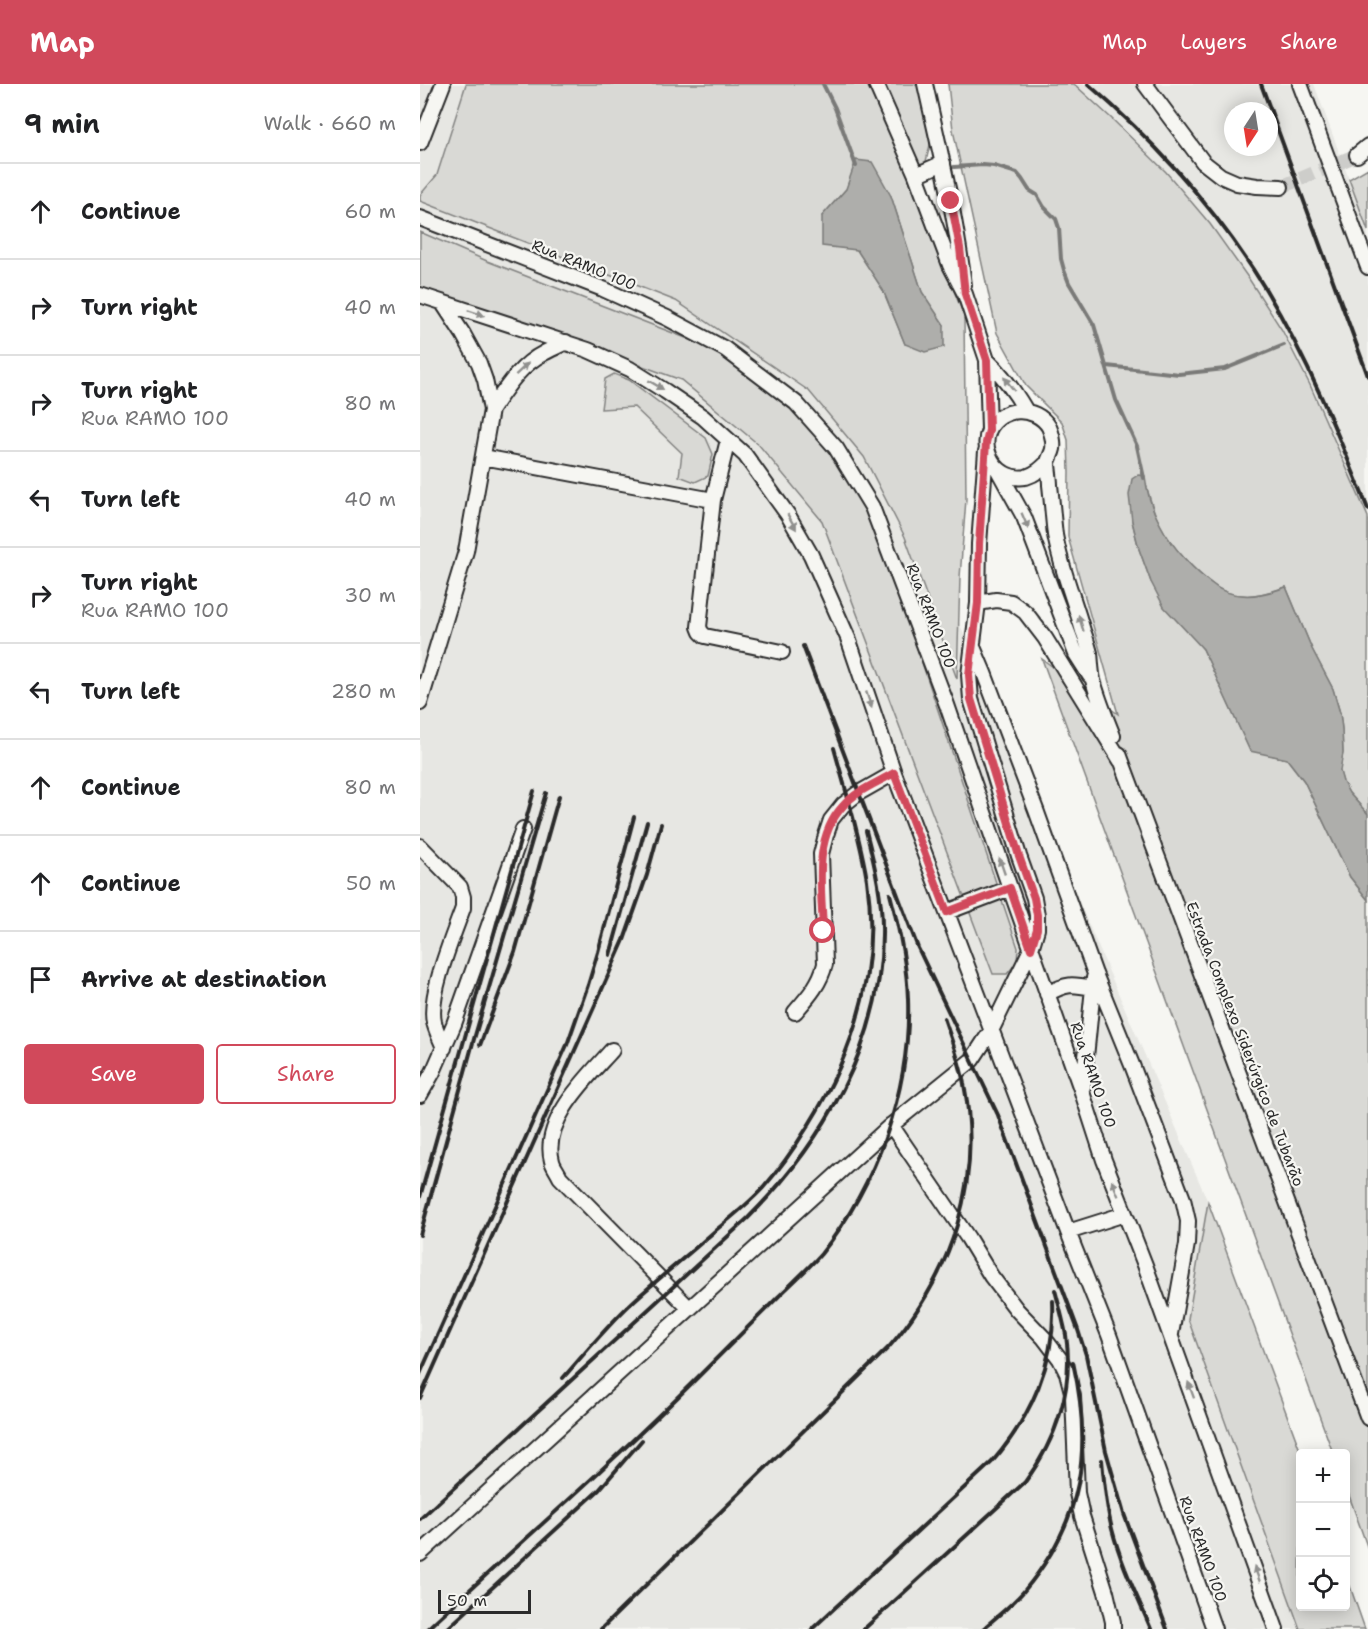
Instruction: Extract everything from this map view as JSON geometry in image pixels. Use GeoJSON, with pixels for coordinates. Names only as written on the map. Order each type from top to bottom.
{"type":"FeatureCollection","features":[{"type":"Feature","properties":{"kind":"street"},"geometry":{"type":"LineString","coordinates":[[420,143],[443,84]]}},
{"type":"Feature","properties":{"kind":"street","name":"Estrada Complexo Siderúrgico de Tubarão"},"geometry":{"type":"LineString","coordinates":[[876,84],[916,175],[950,265],[965,294],[987,360],[987,453],[1024,517],[1076,654],[1093,680]]}},
{"type":"Feature","properties":{"kind":"street"},"geometry":{"type":"LineString","coordinates":[[925,84],[944,163],[960,248],[965,294]]}},
{"type":"Feature","properties":{"kind":"street"},"geometry":{"type":"LineString","coordinates":[[1145,84],[1203,162],[1221,176],[1236,183],[1281,187]]}},
{"type":"Feature","properties":{"kind":"street"},"geometry":{"type":"LineString","coordinates":[[1300,84],[1368,267]]}},
{"type":"Feature","properties":{"kind":"street"},"geometry":{"type":"LineString","coordinates":[[1357,155],[1368,146]]}},
{"type":"Feature","properties":{"kind":"street"},"geometry":{"type":"LineString","coordinates":[[916,175],[944,163]]}},
{"type":"Feature","properties":{"kind":"street","name":"Rua RAMO 100"},"geometry":{"type":"LineString","coordinates":[[420,218],[603,289],[667,318],[725,349],[796,403],[836,448],[872,507],[947,705],[1104,1160],[1171,1336],[1276,1629]]}},
{"type":"Feature","properties":{"kind":"street","name":"Rua RAMO 100"},"geometry":{"type":"LineString","coordinates":[[420,295],[566,342],[630,369],[703,417],[745,455],[788,515],[811,555],[848,638],[894,773],[1109,1335],[1214,1629]]}},
{"type":"Feature","properties":{"kind":"street"},"geometry":{"type":"LineString","coordinates":[[420,704],[466,551],[491,410],[485,380],[478,363],[463,334],[442,302]]}},
{"type":"Feature","properties":{"kind":"street"},"geometry":{"type":"LineString","coordinates":[[491,410],[514,377],[527,364],[542,353],[566,342]]}},
{"type":"Feature","properties":{"kind":"street","name":"Estrada Complexo Siderúrgico de Tubarão"},"geometry":{"type":"LineString","coordinates":[[987,360],[1010,385],[1026,411],[1038,416],[1047,425],[1053,437],[1053,450],[1048,462],[1055,534],[1060,560],[1089,651],[1093,680],[1121,761],[1368,1418]]}},
{"type":"Feature","properties":{"kind":"street"},"geometry":{"type":"LineString","coordinates":[[420,1554],[891,1125],[972,1060],[991,1031],[1031,949],[1037,929],[1037,915],[1034,898],[971,699],[969,675],[978,603],[979,544],[988,436],[995,421],[1004,414],[1026,411]]}},
{"type":"Feature","properties":{"kind":"street"},"geometry":{"type":"LineString","coordinates":[[728,440],[714,500],[699,627],[705,636],[782,652]]}},
{"type":"Feature","properties":{"kind":"street"},"geometry":{"type":"LineString","coordinates":[[483,457],[714,500]]}},
{"type":"Feature","properties":{"kind":"street"},"geometry":{"type":"LineString","coordinates":[[998,469],[1011,476],[1025,477],[1038,472],[1048,462]]}},
{"type":"Feature","properties":{"kind":"street"},"geometry":{"type":"LineString","coordinates":[[978,603],[996,600],[1011,602],[1025,612],[1045,638],[1121,761]]}},
{"type":"Feature","properties":{"kind":"street"},"geometry":{"type":"LineString","coordinates":[[972,645],[1036,810],[1094,981],[1132,1065],[1183,1199],[1188,1221],[1187,1244],[1171,1336]]}},
{"type":"Feature","properties":{"kind":"street"},"geometry":{"type":"LineString","coordinates":[[795,1012],[814,990],[822,976],[825,964],[821,854],[831,820],[843,805],[857,794],[894,773]]}},
{"type":"Feature","properties":{"kind":"street"},"geometry":{"type":"LineString","coordinates":[[420,1095],[444,1048],[523,829]]}},
{"type":"Feature","properties":{"kind":"street"},"geometry":{"type":"LineString","coordinates":[[420,846],[459,887],[463,897],[463,908],[435,991],[434,1022],[444,1048]]}},
{"type":"Feature","properties":{"kind":"street"},"geometry":{"type":"LineString","coordinates":[[947,912],[1010,888]]}},
{"type":"Feature","properties":{"kind":"street"},"geometry":{"type":"LineString","coordinates":[[1047,994],[1062,986],[1094,981]]}},
{"type":"Feature","properties":{"kind":"street"},"geometry":{"type":"LineString","coordinates":[[1082,1092],[1094,981]]}},
{"type":"Feature","properties":{"kind":"street"},"geometry":{"type":"LineString","coordinates":[[612,1050],[577,1089],[553,1127],[550,1144],[552,1162],[560,1177],[689,1308]]}},
{"type":"Feature","properties":{"kind":"street"},"geometry":{"type":"LineString","coordinates":[[891,1125],[991,1276],[1017,1310],[1044,1338],[1060,1359],[1067,1373],[1073,1396],[1077,1493],[1106,1592],[1113,1629]]}},
{"type":"Feature","properties":{"kind":"street"},"geometry":{"type":"LineString","coordinates":[[1068,1232],[1125,1214]]}},
{"type":"Feature","properties":{"kind":"shaded area"},"geometry":{"type":"Polygon","coordinates":[[[420,84],[466,84],[437,176],[677,276],[869,413],[1208,1202],[1188,1319],[1300,1629],[420,1629],[420,84]]]}},
{"type":"Feature","properties":{"kind":"shaded area"},"geometry":{"type":"Polygon","coordinates":[[[466,84],[926,84],[930,145],[917,198],[964,316],[966,499],[960,577],[957,679],[905,537],[864,457],[809,391],[676,301],[420,201],[420,195],[437,175],[466,84]],[[846,189],[822,216],[857,250],[883,290],[905,344],[944,325],[922,292],[891,196],[846,189]]]}},
{"type":"Feature","properties":{"kind":"shaded area"},"geometry":{"type":"Polygon","coordinates":[[[948,84],[1074,84],[1110,117],[1166,172],[1210,224],[1282,330],[1310,385],[1368,517],[1368,814],[1349,793],[1343,782],[1339,770],[1343,753],[1342,729],[1333,689],[1312,649],[1286,587],[1252,595],[1238,595],[1220,590],[1192,566],[1170,541],[1155,515],[1146,485],[1132,521],[1151,582],[1203,649],[1250,750],[1287,759],[1304,781],[1350,877],[1368,900],[1368,1549],[1350,1498],[1350,1449],[1332,1449],[1042,659],[1118,714],[1068,537],[1068,440],[1062,422],[1026,386],[997,333],[953,130],[948,84]]]}},
{"type":"Feature","properties":{"kind":"shaded area"},"geometry":{"type":"Polygon","coordinates":[[[1074,84],[1314,84],[1368,231],[1368,517],[1310,385],[1282,330],[1210,224],[1166,172],[1074,84]]]}},
{"type":"Feature","properties":{"kind":"shaded area"},"geometry":{"type":"Polygon","coordinates":[[[856,160],[872,162],[891,196],[922,292],[944,325],[944,347],[925,352],[905,344],[883,290],[857,250],[822,246],[822,216],[846,189],[856,160]]]}},
{"type":"Feature","properties":{"kind":"shaded area"},"geometry":{"type":"Polygon","coordinates":[[[1368,168],[1368,231],[1349,179],[1368,168]]]}},
{"type":"Feature","properties":{"kind":"shaded area"},"geometry":{"type":"Polygon","coordinates":[[[420,232],[487,261],[704,345],[795,406],[869,505],[1018,948],[1017,962],[1007,974],[993,974],[822,521],[759,445],[681,380],[420,287],[420,232]]]}},
{"type":"Feature","properties":{"kind":"shaded area"},"geometry":{"type":"Polygon","coordinates":[[[614,374],[629,380],[706,438],[713,454],[708,476],[695,482],[679,476],[682,453],[634,407],[601,409],[605,379],[614,374]]]}},
{"type":"Feature","properties":{"kind":"shaded area"},"geometry":{"type":"Polygon","coordinates":[[[1138,475],[1145,476],[1152,507],[1170,541],[1192,566],[1220,590],[1238,595],[1258,595],[1286,587],[1312,649],[1333,689],[1342,729],[1343,753],[1340,771],[1343,782],[1349,793],[1368,814],[1368,900],[1350,877],[1304,781],[1287,759],[1250,751],[1203,649],[1164,607],[1151,582],[1132,521],[1129,495],[1132,479],[1138,475]]]}},
{"type":"Feature","properties":{"kind":"shaded area"},"geometry":{"type":"Polygon","coordinates":[[[1208,1202],[1300,1449],[1296,1449],[1296,1611],[1350,1611],[1350,1586],[1365,1629],[1300,1629],[1188,1319],[1208,1202]]]}},
{"type":"Feature","properties":{"kind":"waterway"},"geometry":{"type":"LineString","coordinates":[[823,84],[835,108],[856,166]]}},
{"type":"Feature","properties":{"kind":"waterway"},"geometry":{"type":"LineString","coordinates":[[954,167],[994,166],[1017,173],[1029,190],[1037,195],[1044,207],[1056,219],[1064,270],[1069,283],[1094,325],[1116,400],[1137,446],[1144,478]]}},
{"type":"Feature","properties":{"kind":"waterway"},"geometry":{"type":"LineString","coordinates":[[1107,366],[1179,374],[1225,369],[1284,345]]}},
{"type":"Feature","properties":{"kind":"tunnel"},"geometry":{"type":"LineString","coordinates":[[1281,187],[1357,155]]}},
{"type":"Feature","properties":{"kind":"railway"},"geometry":{"type":"LineString","coordinates":[[1088,84],[1139,130],[1185,180],[1228,233],[1247,261],[1281,316],[1309,370],[1368,509]]}},
{"type":"Feature","properties":{"kind":"railway"},"geometry":{"type":"LineString","coordinates":[[1261,84],[1368,376]]}},
{"type":"Feature","properties":{"kind":"railway"},"geometry":{"type":"LineString","coordinates":[[803,646],[918,948],[998,1115],[1078,1330],[1086,1355],[1106,1451],[1124,1514],[1167,1629]]}},
{"type":"Feature","properties":{"kind":"railway"},"geometry":{"type":"LineString","coordinates":[[563,1378],[627,1307],[763,1188],[803,1134],[825,1098],[839,1068],[860,1008],[870,945],[870,913],[861,847],[834,748]]}},
{"type":"Feature","properties":{"kind":"railway"},"geometry":{"type":"LineString","coordinates":[[420,1197],[534,791]]}},
{"type":"Feature","properties":{"kind":"railway"},"geometry":{"type":"LineString","coordinates":[[420,1235],[474,1039],[546,793]]}},
{"type":"Feature","properties":{"kind":"railway"},"geometry":{"type":"LineString","coordinates":[[480,1045],[515,952],[559,796]]}},
{"type":"Feature","properties":{"kind":"railway"},"geometry":{"type":"LineString","coordinates":[[420,1374],[567,1045],[598,952],[634,817]]}},
{"type":"Feature","properties":{"kind":"railway"},"geometry":{"type":"LineString","coordinates":[[610,955],[647,822]]}},
{"type":"Feature","properties":{"kind":"railway"},"geometry":{"type":"LineString","coordinates":[[420,1398],[624,940],[647,875],[661,824]]}},
{"type":"Feature","properties":{"kind":"railway"},"geometry":{"type":"LineString","coordinates":[[420,1519],[748,1218],[800,1158],[823,1124],[843,1089],[859,1052],[871,1014],[879,975],[882,935],[880,896],[866,831]]}},
{"type":"Feature","properties":{"kind":"railway"},"geometry":{"type":"LineString","coordinates":[[427,1629],[666,1408],[811,1265],[841,1227],[859,1197],[887,1134],[904,1067],[908,999],[906,973],[890,894]]}},
{"type":"Feature","properties":{"kind":"railway"},"geometry":{"type":"LineString","coordinates":[[601,1629],[889,1347],[911,1319],[930,1289],[957,1224],[965,1190],[969,1155],[969,1120],[964,1084],[944,1018]]}},
{"type":"Feature","properties":{"kind":"railway"},"geometry":{"type":"LineString","coordinates":[[864,1629],[1025,1482],[1036,1466],[1054,1431],[1065,1393],[1068,1355],[1066,1335],[1055,1290]]}},
{"type":"Feature","properties":{"kind":"railway"},"geometry":{"type":"LineString","coordinates":[[812,1629],[992,1462],[1006,1445],[1029,1407],[1045,1367],[1053,1324],[1053,1301]]}},
{"type":"Feature","properties":{"kind":"railway"},"geometry":{"type":"LineString","coordinates":[[983,1629],[1024,1591],[1044,1565],[1071,1511],[1082,1455],[1082,1425],[1073,1362]]}},
{"type":"Feature","properties":{"kind":"railway"},"geometry":{"type":"LineString","coordinates":[[447,1629],[599,1490],[642,1440]]}},
{"type":"Feature","properties":{"kind":"railway"},"geometry":{"type":"LineString","coordinates":[[1102,1460],[1107,1503],[1116,1542],[1151,1629]]}},
{"type":"Feature","properties":{"kind":"route"},"geometry":{"type":"LineString","coordinates":[[823,931],[821,854],[831,820],[843,805],[857,794],[894,773],[947,912],[1010,888],[1031,949],[1037,929],[1034,898],[971,699],[969,675],[978,603],[979,544],[986,443],[989,430],[987,360],[965,294],[960,248],[951,201]]}}]}
